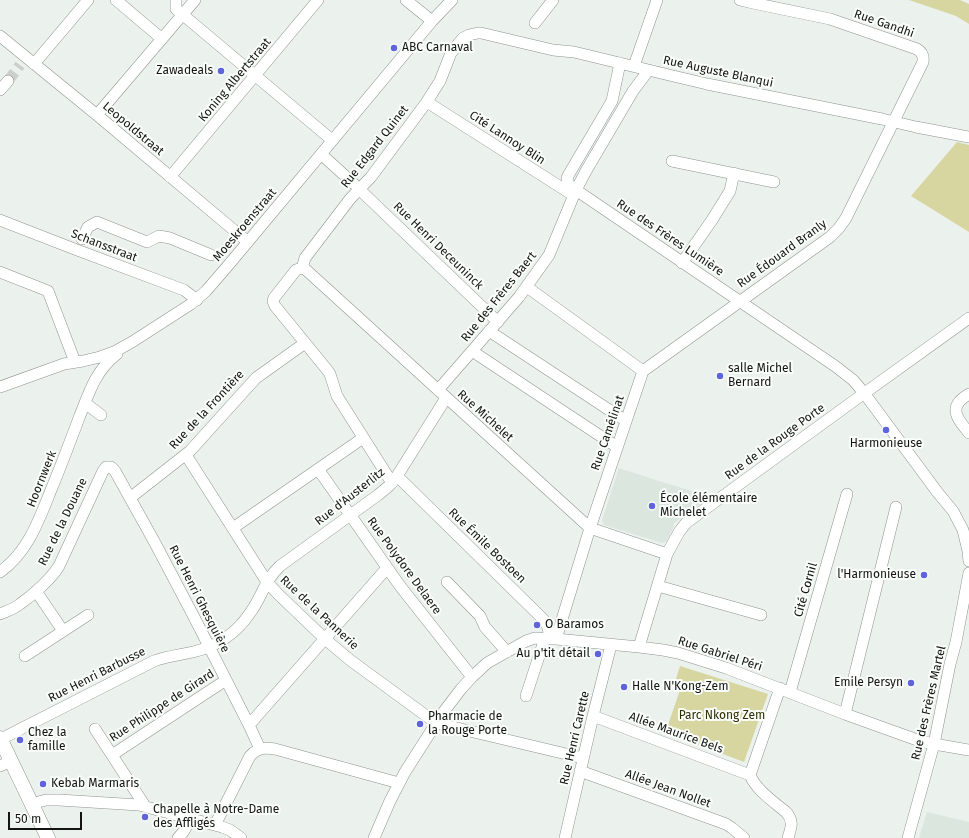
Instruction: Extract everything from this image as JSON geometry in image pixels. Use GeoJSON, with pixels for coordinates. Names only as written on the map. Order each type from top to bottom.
{"type":"FeatureCollection","features":[{"type":"Feature","properties":{"kind":"main road"},"geometry":{"type":"LineString","coordinates":[[0,738],[5,763],[31,804],[48,838]]}},
{"type":"Feature","properties":{"kind":"street"},"geometry":{"type":"LineString","coordinates":[[27,63],[88,0]]}},
{"type":"Feature","properties":{"kind":"street"},"geometry":{"type":"LineString","coordinates":[[116,0],[162,39]]}},
{"type":"Feature","properties":{"kind":"street"},"geometry":{"type":"LineString","coordinates":[[176,0],[176,9],[332,140]]}},
{"type":"Feature","properties":{"kind":"street"},"geometry":{"type":"LineString","coordinates":[[97,116],[195,0]]}},
{"type":"Feature","properties":{"kind":"street","name":"Koning Albertstraat"},"geometry":{"type":"LineString","coordinates":[[170,177],[318,0]]}},
{"type":"Feature","properties":{"kind":"street"},"geometry":{"type":"LineString","coordinates":[[406,0],[432,21]]}},
{"type":"Feature","properties":{"kind":"street","name":"Moeskroenstraat"},"geometry":{"type":"LineString","coordinates":[[0,387],[64,364],[83,362],[114,352],[197,300],[248,242],[432,21],[452,0]]}},
{"type":"Feature","properties":{"kind":"street"},"geometry":{"type":"LineString","coordinates":[[535,23],[554,0]]}},
{"type":"Feature","properties":{"kind":"street"},"geometry":{"type":"LineString","coordinates":[[634,66],[657,0]]}},
{"type":"Feature","properties":{"kind":"street","name":"Rue Gandhi"},"geometry":{"type":"LineString","coordinates":[[740,0],[830,19],[920,51],[924,58],[923,62],[894,121]]}},
{"type":"Feature","properties":{"kind":"street","name":"Rue Auguste Blanqui"},"geometry":{"type":"LineString","coordinates":[[463,38],[474,33],[482,33],[553,50],[574,52],[700,82],[969,137]]}},
{"type":"Feature","properties":{"kind":"street","name":"Leopoldstraat"},"geometry":{"type":"LineString","coordinates":[[0,36],[27,63],[97,116],[248,242]]}},
{"type":"Feature","properties":{"kind":"street","name":"Rue Edgard Quinet"},"geometry":{"type":"LineString","coordinates":[[304,268],[303,265],[305,258],[350,199],[357,187],[371,177],[427,102],[440,81],[451,53],[463,38]]}},
{"type":"Feature","properties":{"kind":"street"},"geometry":{"type":"LineString","coordinates":[[574,193],[568,184],[567,178],[612,101],[620,63]]}},
{"type":"Feature","properties":{"kind":"street","name":"Rue des Frères Baert"},"geometry":{"type":"LineString","coordinates":[[442,394],[472,351],[527,287],[549,255],[574,193],[633,91],[648,70]]}},
{"type":"Feature","properties":{"kind":"street"},"geometry":{"type":"LineString","coordinates":[[0,90],[8,81]]}},
{"type":"Feature","properties":{"kind":"street","name":"Cité Lannoy Blin"},"geometry":{"type":"LineString","coordinates":[[427,102],[574,193]]}},
{"type":"Feature","properties":{"kind":"street","name":"Rue Édouard Branly"},"geometry":{"type":"LineString","coordinates":[[643,372],[830,237],[839,228],[846,218],[894,121]]}},
{"type":"Feature","properties":{"kind":"street","name":"Rue Henri Deceuninck"},"geometry":{"type":"LineString","coordinates":[[321,154],[498,322]]}},
{"type":"Feature","properties":{"kind":"street"},"geometry":{"type":"LineString","coordinates":[[672,160],[774,182]]}},
{"type":"Feature","properties":{"kind":"street"},"geometry":{"type":"LineString","coordinates":[[682,263],[730,191],[734,173]]}},
{"type":"Feature","properties":{"kind":"street","name":"Rue des Frères Lumière"},"geometry":{"type":"LineString","coordinates":[[574,193],[740,301],[835,366],[853,380],[864,393]]}},
{"type":"Feature","properties":{"kind":"street","name":"Schansstraat"},"geometry":{"type":"LineString","coordinates":[[0,220],[184,290],[197,300]]}},
{"type":"Feature","properties":{"kind":"street","name":"Schansstraat"},"geometry":{"type":"LineString","coordinates":[[82,239],[88,226],[97,222],[148,242],[159,236],[170,238],[211,255]]}},
{"type":"Feature","properties":{"kind":"street","name":"Rue Émile Bostoen"},"geometry":{"type":"LineString","coordinates":[[304,268],[293,273],[276,294],[274,301],[275,306],[328,371],[332,378],[337,396],[363,438],[394,479],[543,619],[548,627],[550,639]]}},
{"type":"Feature","properties":{"kind":"street","name":"Rue Michelet"},"geometry":{"type":"LineString","coordinates":[[304,268],[590,528],[667,554]]}},
{"type":"Feature","properties":{"kind":"street"},"geometry":{"type":"LineString","coordinates":[[0,272],[48,291],[75,362],[80,363],[90,373],[92,385]]}},
{"type":"Feature","properties":{"kind":"street"},"geometry":{"type":"LineString","coordinates":[[527,287],[643,372]]}},
{"type":"Feature","properties":{"kind":"street","name":"Rue de la Rouge Porte"},"geometry":{"type":"LineString","coordinates":[[639,647],[667,554],[679,532],[686,523],[969,318]]}},
{"type":"Feature","properties":{"kind":"street"},"geometry":{"type":"LineString","coordinates":[[489,331],[626,421]]}},
{"type":"Feature","properties":{"kind":"street","name":"Hoornwerk"},"geometry":{"type":"LineString","coordinates":[[0,572],[18,556],[35,529],[92,385],[104,366],[132,342]]}},
{"type":"Feature","properties":{"kind":"street","name":"Rue de la Frontière"},"geometry":{"type":"LineString","coordinates":[[130,498],[186,455],[256,378],[305,343]]}},
{"type":"Feature","properties":{"kind":"street"},"geometry":{"type":"LineString","coordinates":[[472,351],[617,447]]}},
{"type":"Feature","properties":{"kind":"street","name":"Rue Camélinat"},"geometry":{"type":"LineString","coordinates":[[526,696],[550,639],[590,528],[643,372]]}},
{"type":"Feature","properties":{"kind":"street"},"geometry":{"type":"LineString","coordinates":[[864,393],[953,511],[962,530],[969,561]]}},
{"type":"Feature","properties":{"kind":"street","name":"Rue d'Austerlitz"},"geometry":{"type":"LineString","coordinates":[[210,647],[229,637],[240,626],[253,609],[272,573],[283,563],[378,495],[394,479],[442,394]]}},
{"type":"Feature","properties":{"kind":"street"},"geometry":{"type":"LineString","coordinates":[[969,394],[958,402],[955,408],[958,418],[969,433]]}},
{"type":"Feature","properties":{"kind":"street"},"geometry":{"type":"LineString","coordinates":[[85,403],[101,415]]}},
{"type":"Feature","properties":{"kind":"street"},"geometry":{"type":"LineString","coordinates":[[233,528],[363,438]]}},
{"type":"Feature","properties":{"kind":"street","name":"Rue de la Pannerie"},"geometry":{"type":"LineString","coordinates":[[186,455],[267,582],[278,594],[356,665],[436,723]]}},
{"type":"Feature","properties":{"kind":"street","name":"Rue Henri Ghesquière"},"geometry":{"type":"LineString","coordinates":[[108,467],[114,469],[155,543],[210,647],[260,749]]}},
{"type":"Feature","properties":{"kind":"street","name":"Rue de la Douane"},"geometry":{"type":"LineString","coordinates":[[0,614],[20,605],[51,576],[59,566],[102,473],[105,468],[108,467]]}},
{"type":"Feature","properties":{"kind":"street","name":"Rue Polydore Delaere"},"geometry":{"type":"LineString","coordinates":[[318,469],[406,595],[472,676]]}},
{"type":"Feature","properties":{"kind":"street","name":"Cité Cornil"},"geometry":{"type":"LineString","coordinates":[[750,775],[785,690],[847,494]]}},
{"type":"Feature","properties":{"kind":"street"},"geometry":{"type":"LineString","coordinates":[[845,714],[896,507]]}},
{"type":"Feature","properties":{"kind":"street"},"geometry":{"type":"LineString","coordinates":[[249,725],[387,568]]}},
{"type":"Feature","properties":{"kind":"street","name":"Rue des Frères Martel"},"geometry":{"type":"LineString","coordinates":[[908,838],[934,744],[969,573]]}},
{"type":"Feature","properties":{"kind":"street"},"geometry":{"type":"LineString","coordinates":[[447,582],[480,616],[485,627],[507,652]]}},
{"type":"Feature","properties":{"kind":"street"},"geometry":{"type":"LineString","coordinates":[[658,586],[761,615]]}},
{"type":"Feature","properties":{"kind":"street"},"geometry":{"type":"LineString","coordinates":[[36,591],[63,631]]}},
{"type":"Feature","properties":{"kind":"street"},"geometry":{"type":"LineString","coordinates":[[25,656],[88,615]]}},
{"type":"Feature","properties":{"kind":"street","name":"Rue Gabriel Péri"},"geometry":{"type":"LineString","coordinates":[[374,838],[399,782],[436,723],[460,689],[487,663],[535,638],[639,647],[663,650],[696,658],[920,741],[969,750]]}},
{"type":"Feature","properties":{"kind":"street","name":"Rue Henri Carette"},"geometry":{"type":"LineString","coordinates":[[565,838],[611,644]]}},
{"type":"Feature","properties":{"kind":"street","name":"Rue Henri Barbusse"},"geometry":{"type":"LineString","coordinates":[[0,738],[154,661],[169,656],[210,647]]}},
{"type":"Feature","properties":{"kind":"street","name":"Rue Philippe de Girard"},"geometry":{"type":"LineString","coordinates":[[112,755],[226,680]]}},
{"type":"Feature","properties":{"kind":"street","name":"Allée Maurice Bels"},"geometry":{"type":"LineString","coordinates":[[593,716],[750,775]]}},
{"type":"Feature","properties":{"kind":"street"},"geometry":{"type":"LineString","coordinates":[[436,723],[583,758]]}},
{"type":"Feature","properties":{"kind":"street"},"geometry":{"type":"LineString","coordinates":[[95,729],[144,806]]}},
{"type":"Feature","properties":{"kind":"street"},"geometry":{"type":"LineString","coordinates":[[215,825],[250,756],[253,752],[260,749],[275,749],[399,782]]}},
{"type":"Feature","properties":{"kind":"street","name":"Allée Jean Nollet"},"geometry":{"type":"LineString","coordinates":[[580,771],[726,824],[744,838]]}},
{"type":"Feature","properties":{"kind":"street"},"geometry":{"type":"LineString","coordinates":[[750,775],[756,786],[790,818],[791,828],[788,838]]}},
{"type":"Feature","properties":{"kind":"street"},"geometry":{"type":"LineString","coordinates":[[31,804],[46,800],[59,800],[144,806],[215,825],[230,830],[241,838]]}},
{"type":"Feature","properties":{"kind":"street"},"geometry":{"type":"LineString","coordinates":[[178,838],[184,831],[191,818]]}},
{"type":"Feature","properties":{"kind":"shaded area","name":"École élémentaire Michelet"},"geometry":{"type":"Polygon","coordinates":[[[619,468],[702,494],[706,500],[673,524],[674,526],[667,541],[662,543],[604,525],[602,520],[619,468]]]}},
{"type":"Feature","properties":{"kind":"shaded area"},"geometry":{"type":"Polygon","coordinates":[[[927,812],[969,822],[969,838],[919,838],[927,812]]]}},
{"type":"Feature","properties":{"kind":"green space"},"geometry":{"type":"Polygon","coordinates":[[[909,0],[960,0],[969,4],[969,24],[956,16],[909,0]]]}},
{"type":"Feature","properties":{"kind":"green space"},"geometry":{"type":"Polygon","coordinates":[[[957,142],[969,145],[969,232],[911,196],[957,142]]]}},
{"type":"Feature","properties":{"kind":"green space","name":"Parc Nkong Zem"},"geometry":{"type":"Polygon","coordinates":[[[680,666],[768,694],[744,762],[667,733],[666,731],[682,684],[675,682],[680,666]]]}},
{"type":"Feature","properties":{"kind":"tunnel"},"geometry":{"type":"LineString","coordinates":[[8,81],[20,65]]}},
{"type":"Feature","properties":{"kind":"place","name":"ABC Carnaval"},"geometry":{"type":"Point","coordinates":[394,48]}},
{"type":"Feature","properties":{"kind":"place","name":"Zawadeals"},"geometry":{"type":"Point","coordinates":[221,71]}},
{"type":"Feature","properties":{"kind":"place","name":"salle Michel Bernard"},"geometry":{"type":"Point","coordinates":[720,376]}},
{"type":"Feature","properties":{"kind":"place","name":"Harmonieuse"},"geometry":{"type":"Point","coordinates":[886,430]}},
{"type":"Feature","properties":{"kind":"place","name":"École élémentaire Michelet"},"geometry":{"type":"Point","coordinates":[652,506]}},
{"type":"Feature","properties":{"kind":"place","name":"l'Harmonieuse"},"geometry":{"type":"Point","coordinates":[924,575]}},
{"type":"Feature","properties":{"kind":"place","name":"O Baramos"},"geometry":{"type":"Point","coordinates":[537,625]}},
{"type":"Feature","properties":{"kind":"place","name":"Au p'tit détail"},"geometry":{"type":"Point","coordinates":[598,654]}},
{"type":"Feature","properties":{"kind":"place","name":"Emile Persyn"},"geometry":{"type":"Point","coordinates":[911,683]}},
{"type":"Feature","properties":{"kind":"place","name":"Halle N'Kong-Zem"},"geometry":{"type":"Point","coordinates":[624,687]}},
{"type":"Feature","properties":{"kind":"place","name":"Pharmacie de la Rouge Porte"},"geometry":{"type":"Point","coordinates":[420,724]}},
{"type":"Feature","properties":{"kind":"place","name":"Chez la famille"},"geometry":{"type":"Point","coordinates":[20,740]}},
{"type":"Feature","properties":{"kind":"place","name":"Kebab Marmaris"},"geometry":{"type":"Point","coordinates":[43,784]}},
{"type":"Feature","properties":{"kind":"place","name":"Chapelle à Notre-Dame des Affligés"},"geometry":{"type":"Point","coordinates":[145,817]}}]}
